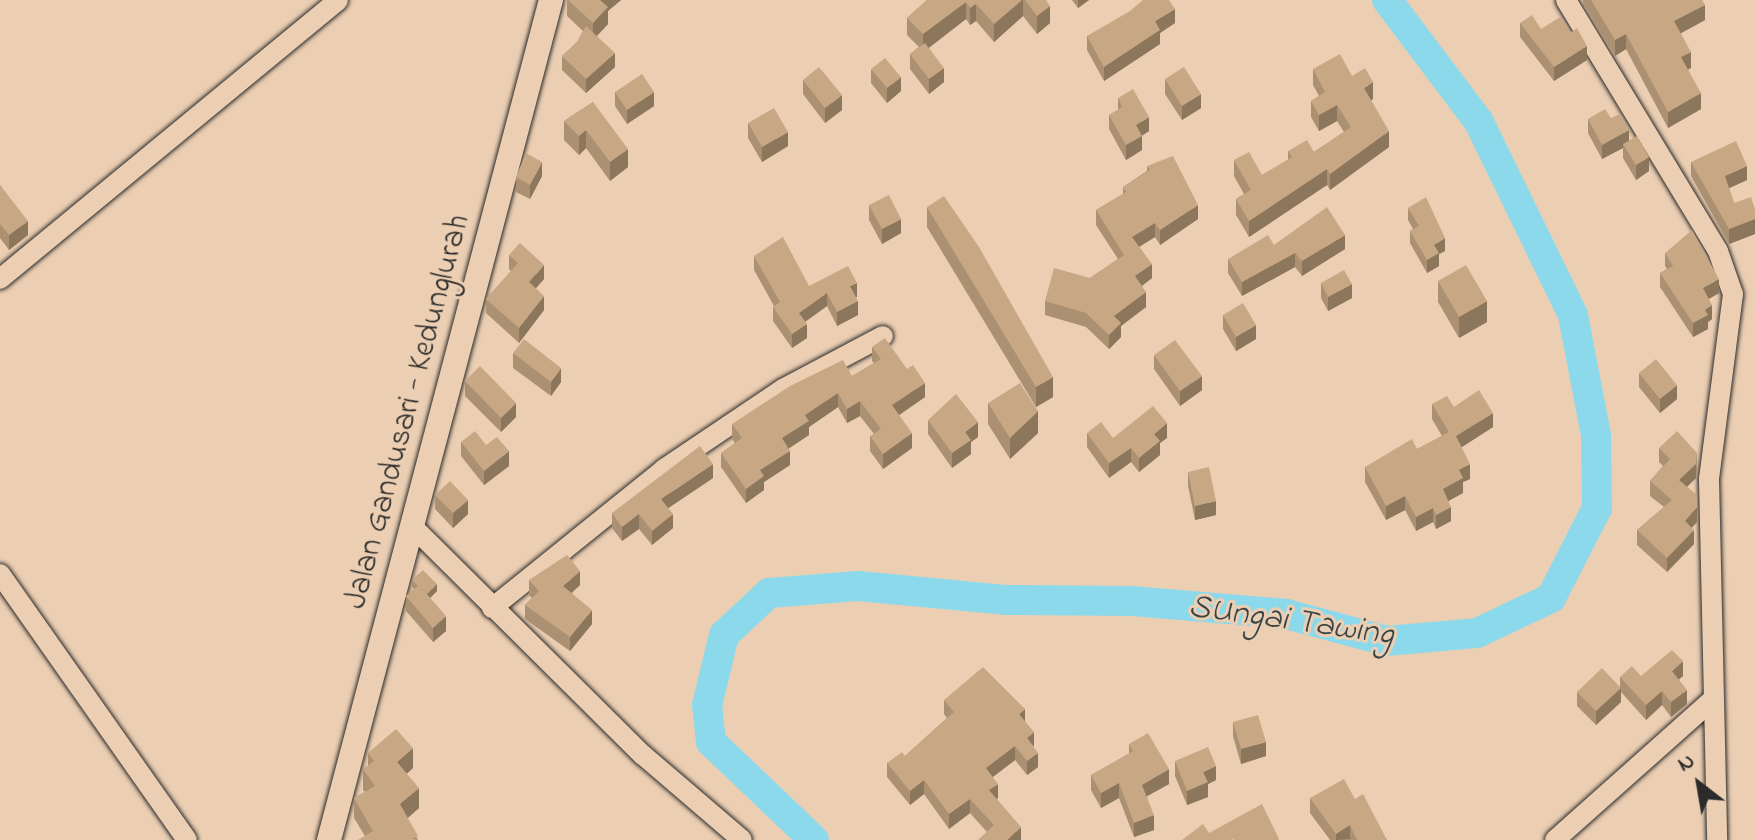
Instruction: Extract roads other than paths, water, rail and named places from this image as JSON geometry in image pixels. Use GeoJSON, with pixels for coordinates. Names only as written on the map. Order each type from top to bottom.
{"type":"FeatureCollection","features":[{"type":"Feature","properties":{"kind":"street"},"geometry":{"type":"LineString","coordinates":[[0,279],[338,0]]}},
{"type":"Feature","properties":{"kind":"street","name":"Jalan Gandusari - Kedunglurah"},"geometry":{"type":"LineString","coordinates":[[329,840],[551,0]]}},
{"type":"Feature","properties":{"kind":"street"},"geometry":{"type":"LineString","coordinates":[[1566,0],[1718,251],[1733,294],[1709,479],[1710,702],[1717,840]]}},
{"type":"Feature","properties":{"kind":"street"},"geometry":{"type":"LineString","coordinates":[[492,608],[664,469],[783,389],[883,336]]}},
{"type":"Feature","properties":{"kind":"street"},"geometry":{"type":"LineString","coordinates":[[411,525],[643,755],[742,840]]}},
{"type":"Feature","properties":{"kind":"street"},"geometry":{"type":"LineString","coordinates":[[0,574],[187,840]]}},
{"type":"Feature","properties":{"kind":"street"},"geometry":{"type":"LineString","coordinates":[[1555,840],[1710,702]]}},
{"type":"Feature","properties":{"kind":"waterway","name":"SUngai Tawing"},"geometry":{"type":"LineString","coordinates":[[814,840],[711,742],[707,705],[724,635],[769,593],[858,586],[1005,600],[1132,601],[1286,614],[1386,641],[1477,633],[1551,598],[1597,508],[1596,435],[1573,315],[1479,122],[1387,0]]}}]}
